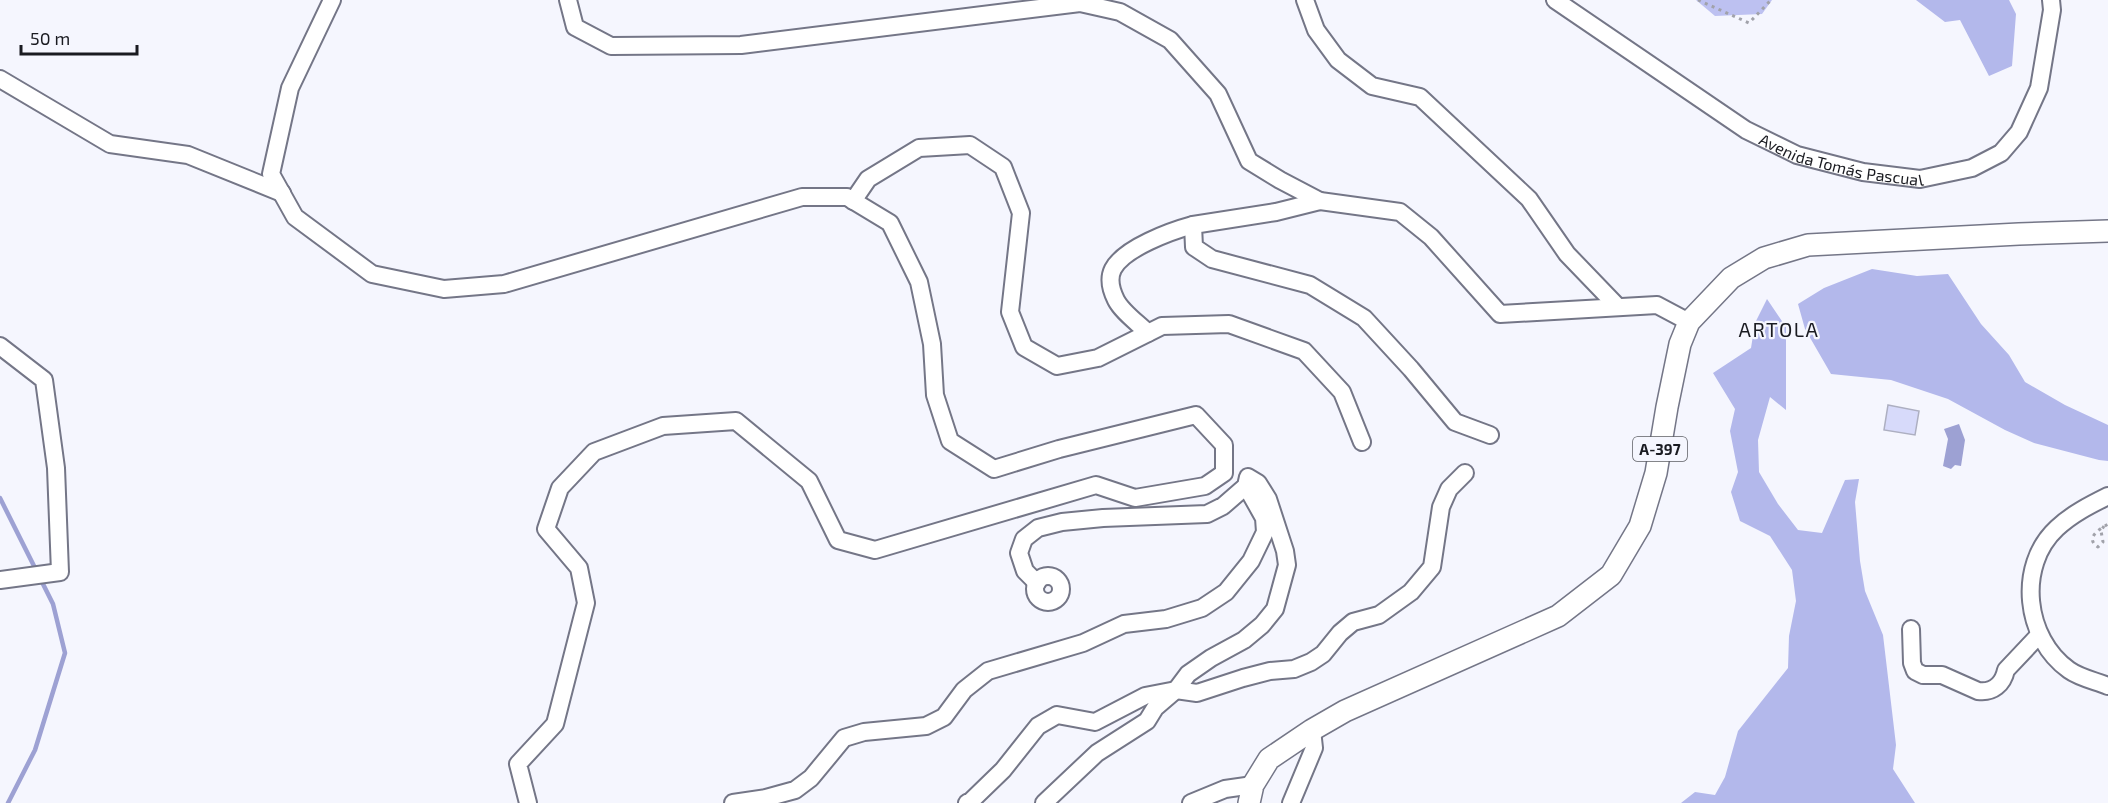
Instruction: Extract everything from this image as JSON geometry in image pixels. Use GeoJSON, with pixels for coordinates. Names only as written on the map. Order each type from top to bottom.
{"type":"FeatureCollection","features":[{"type":"Feature","properties":{"kind":"main road","name":"A-397"},"geometry":{"type":"LineString","coordinates":[[1251,794],[1269,759],[1312,730],[1345,711],[1558,616],[1611,575],[1640,526],[1656,473],[1666,407],[1680,344],[1689,322],[1731,278],[1764,258],[1808,245],[2108,231]]}},
{"type":"Feature","properties":{"kind":"street"},"geometry":{"type":"LineString","coordinates":[[332,0],[290,88],[271,174],[295,218],[372,274],[444,289],[504,284],[802,197],[847,197],[890,223],[919,282],[932,344],[935,395],[950,441],[994,469],[1059,449],[1196,415],[1224,444],[1224,473],[1205,486],[1135,498],[1096,485],[876,550],[838,540],[809,481],[736,421],[663,426],[594,452],[560,488],[546,529],[579,568],[586,603],[555,724],[518,764],[528,803]]}},
{"type":"Feature","properties":{"kind":"street"},"geometry":{"type":"LineString","coordinates":[[568,0],[575,27],[611,46],[741,45],[1080,3],[1120,12],[1170,40],[1218,94],[1249,161],[1320,201],[1400,212],[1431,237],[1500,314],[1657,305],[1689,322]]}},
{"type":"Feature","properties":{"kind":"street"},"geometry":{"type":"LineString","coordinates":[[1305,0],[1316,30],[1338,60],[1372,86],[1420,97],[1529,199],[1567,254],[1617,307]]}},
{"type":"Feature","properties":{"kind":"street","name":"Avenida Tomás Pascual"},"geometry":{"type":"LineString","coordinates":[[1555,0],[1746,130],[1797,155],[1863,172],[1920,179],[1972,168],[2001,153],[2019,132],[2039,88],[2052,10],[2051,0]]}},
{"type":"Feature","properties":{"kind":"street"},"geometry":{"type":"LineString","coordinates":[[0,79],[110,144],[188,155],[282,193]]}},
{"type":"Feature","properties":{"kind":"street"},"geometry":{"type":"LineString","coordinates":[[853,201],[868,179],[919,148],[970,145],[1003,167],[1021,213],[1010,312],[1024,347],[1058,366],[1098,358],[1162,326],[1229,324],[1304,351],[1342,392],[1362,442]]}},
{"type":"Feature","properties":{"kind":"street"},"geometry":{"type":"LineString","coordinates":[[1148,333],[1116,302],[1109,282],[1113,268],[1128,254],[1168,231],[1276,212],[1320,201]]}},
{"type":"Feature","properties":{"kind":"street"},"geometry":{"type":"LineString","coordinates":[[1193,225],[1194,247],[1212,258],[1310,285],[1364,318],[1455,422],[1490,435]]}},
{"type":"Feature","properties":{"kind":"street"},"geometry":{"type":"LineString","coordinates":[[0,346],[44,380],[56,468],[60,572],[0,580]]}},
{"type":"Feature","properties":{"kind":"street"},"geometry":{"type":"LineString","coordinates":[[967,803],[1003,770],[1038,726],[1057,715],[1095,722],[1145,696],[1176,690],[1197,693],[1270,671],[1294,669],[1323,654],[1340,633],[1353,622],[1379,615],[1411,592],[1431,567],[1441,507],[1449,489],[1465,473]]}},
{"type":"Feature","properties":{"kind":"street"},"geometry":{"type":"LineString","coordinates":[[1037,583],[1024,572],[1020,554],[1024,539],[1038,528],[1062,522],[1103,518],[1207,514],[1223,506],[1246,486],[1248,477],[1258,483],[1268,499],[1285,551],[1287,565],[1275,609],[1262,625],[1188,674],[1176,690],[1155,708],[1147,721],[1097,753],[1044,803]]}},
{"type":"Feature","properties":{"kind":"street"},"geometry":{"type":"LineString","coordinates":[[733,803],[766,798],[795,790],[811,778],[844,738],[864,732],[926,726],[944,717],[964,690],[988,671],[1083,643],[1124,624],[1166,619],[1202,608],[1226,592],[1251,561],[1265,532],[1264,518],[1246,486]]}},
{"type":"Feature","properties":{"kind":"street"},"geometry":{"type":"LineString","coordinates":[[2108,496],[2078,512],[2056,529],[2039,551],[2032,581],[2030,605],[2039,635],[2052,654],[2071,671],[2108,686]]}},
{"type":"Feature","properties":{"kind":"street"},"geometry":{"type":"LineString","coordinates":[[1911,629],[1912,663],[1915,671],[1923,675],[1942,675],[1984,692],[1997,687],[2006,670],[2039,635]]}},
{"type":"Feature","properties":{"kind":"street"},"geometry":{"type":"LineString","coordinates":[[1291,803],[1314,748],[1312,730]]}},
{"type":"Feature","properties":{"kind":"street"},"geometry":{"type":"LineString","coordinates":[[1191,803],[1211,798],[1225,789],[1251,794]]}},
{"type":"Feature","properties":{"kind":"path"},"geometry":{"type":"LineString","coordinates":[[1698,0],[1749,23],[1771,0]]}},
{"type":"Feature","properties":{"kind":"path"},"geometry":{"type":"LineString","coordinates":[[2104,526],[2101,531],[2103,542],[2098,547],[2094,544],[2093,535],[2104,526],[2108,524]]}},
{"type":"Feature","properties":{"kind":"shaded area"},"geometry":{"type":"Polygon","coordinates":[[[1696,0],[1772,0],[1762,14],[1715,16],[1696,0]]]}},
{"type":"Feature","properties":{"kind":"shaded area"},"geometry":{"type":"Polygon","coordinates":[[[1916,0],[2009,0],[2016,14],[2012,66],[1989,76],[1960,20],[1945,22],[1916,0]]]}},
{"type":"Feature","properties":{"kind":"shaded area"},"geometry":{"type":"Polygon","coordinates":[[[1872,269],[1917,276],[1948,274],[1981,324],[2009,355],[2025,382],[2065,405],[2108,425],[2108,461],[2034,443],[1948,399],[1891,380],[1831,374],[1805,329],[1798,304],[1824,288],[1872,269]]]}},
{"type":"Feature","properties":{"kind":"shaded area"},"geometry":{"type":"Polygon","coordinates":[[[1767,299],[1786,327],[1786,410],[1770,397],[1758,440],[1759,472],[1778,504],[1798,530],[1822,533],[1845,480],[1859,479],[1855,502],[1860,561],[1865,591],[1883,635],[1896,745],[1893,769],[1915,803],[1681,803],[1695,792],[1715,795],[1725,777],[1738,731],[1788,668],[1789,636],[1796,601],[1792,570],[1770,536],[1740,521],[1731,492],[1738,472],[1730,431],[1735,409],[1713,373],[1751,348],[1755,323],[1767,299]]]}},
{"type":"Feature","properties":{"kind":"shaded area"},"geometry":{"type":"Polygon","coordinates":[[[1959,424],[1965,440],[1961,466],[1955,465],[1951,469],[1943,466],[1948,439],[1944,429],[1959,424]]]}},
{"type":"Feature","properties":{"kind":"building"},"geometry":{"type":"Polygon","coordinates":[[[1888,405],[1919,411],[1915,435],[1884,430],[1888,405]]]}},
{"type":"Feature","properties":{"kind":"waterway"},"geometry":{"type":"LineString","coordinates":[[0,498],[36,570]]}},
{"type":"Feature","properties":{"kind":"waterway"},"geometry":{"type":"LineString","coordinates":[[8,803],[35,750],[65,653],[53,604],[40,578]]}},
{"type":"Feature","properties":{"kind":"district","name":"ARTOLA"},"geometry":{"type":"Point","coordinates":[1779,329]}}]}
